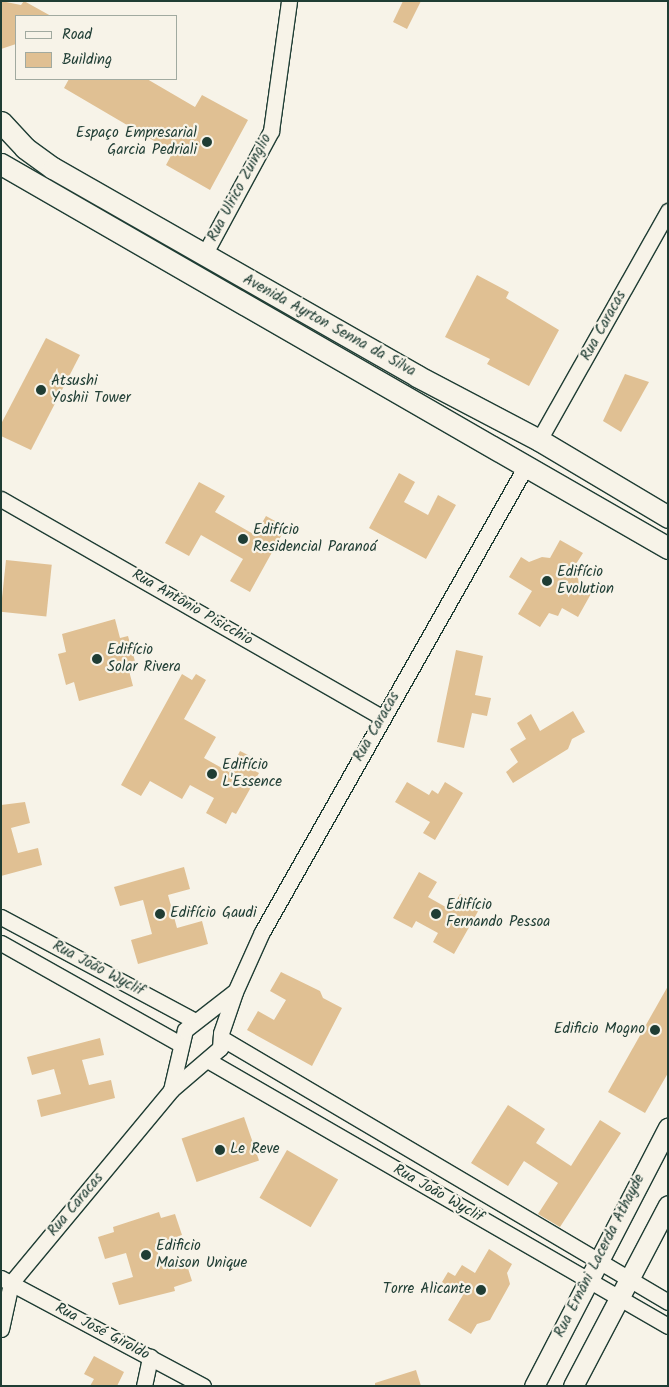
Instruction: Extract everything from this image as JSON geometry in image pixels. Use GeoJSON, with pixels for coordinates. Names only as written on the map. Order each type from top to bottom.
{"type":"FeatureCollection","features":[{"type":"Feature","properties":{"kind":"main road","name":"Avenida Ayrton Senna da Silva"},"geometry":{"type":"LineString","coordinates":[[1,122],[26,148],[53,168],[417,376],[539,440],[668,517]]}},
{"type":"Feature","properties":{"kind":"main road","name":"Avenida Ayrton Senna da Silva"},"geometry":{"type":"LineString","coordinates":[[1,164],[668,548]]}},
{"type":"Feature","properties":{"kind":"street","name":"Rua Ulrico Zuinglio"},"geometry":{"type":"LineString","coordinates":[[204,255],[271,131],[289,1]]}},
{"type":"Feature","properties":{"kind":"street","name":"Rua Caracas"},"geometry":{"type":"LineString","coordinates":[[539,440],[668,211]]}},
{"type":"Feature","properties":{"kind":"street","name":"Rua Caracas"},"geometry":{"type":"LineString","coordinates":[[1,1329],[6,1280],[171,1090],[220,1048],[235,992],[262,932],[526,466]]}},
{"type":"Feature","properties":{"kind":"street","name":"Rua Antônio Pisicchio"},"geometry":{"type":"LineString","coordinates":[[1,499],[383,718]]}},
{"type":"Feature","properties":{"kind":"street","name":"Rua João Wyclif"},"geometry":{"type":"LineString","coordinates":[[1,917],[198,1021],[213,1023],[222,1036],[596,1262],[668,1302]]}},
{"type":"Feature","properties":{"kind":"street","name":"Rua João Wyclif"},"geometry":{"type":"LineString","coordinates":[[1,942],[182,1047],[190,1059],[206,1061],[668,1326]]}},
{"type":"Feature","properties":{"kind":"street","name":"Rua Caracas"},"geometry":{"type":"LineString","coordinates":[[171,1090],[185,1030],[235,992]]}},
{"type":"Feature","properties":{"kind":"street","name":"Rua Ernâni Lacerda Athayde"},"geometry":{"type":"LineString","coordinates":[[534,1386],[596,1262],[668,1128]]}},
{"type":"Feature","properties":{"kind":"street"},"geometry":{"type":"LineString","coordinates":[[573,1386],[668,1205]]}},
{"type":"Feature","properties":{"kind":"street","name":"Rua José Giroldo"},"geometry":{"type":"LineString","coordinates":[[6,1280],[203,1386]]}},
{"type":"Feature","properties":{"kind":"street"},"geometry":{"type":"LineString","coordinates":[[144,1386],[150,1357]]}},
{"type":"Feature","properties":{"kind":"building"},"geometry":{"type":"Polygon","coordinates":[[[1,1],[21,5],[24,1],[49,15],[15,15],[15,44],[1,49],[1,1]]]}},
{"type":"Feature","properties":{"kind":"building"},"geometry":{"type":"Polygon","coordinates":[[[403,1],[421,1],[407,29],[393,22],[403,1]]]}},
{"type":"Feature","properties":{"kind":"building"},"geometry":{"type":"Polygon","coordinates":[[[68,80],[149,80],[195,107],[202,95],[248,120],[210,190],[166,165],[173,152],[64,88],[68,80]]]}},
{"type":"Feature","properties":{"kind":"building"},"geometry":{"type":"Polygon","coordinates":[[[477,275],[509,292],[506,298],[559,330],[529,386],[487,364],[490,359],[445,337],[477,275]]]}},
{"type":"Feature","properties":{"kind":"building","name":"Atsushi Yoshii Tower"},"geometry":{"type":"Polygon","coordinates":[[[46,338],[80,355],[31,450],[1,436],[1,424],[46,338]]]}},
{"type":"Feature","properties":{"kind":"building"},"geometry":{"type":"Polygon","coordinates":[[[625,374],[649,382],[621,432],[603,421],[625,374]]]}},
{"type":"Feature","properties":{"kind":"building"},"geometry":{"type":"Polygon","coordinates":[[[399,473],[415,482],[404,502],[428,515],[438,495],[456,505],[426,559],[369,528],[399,473]]]}},
{"type":"Feature","properties":{"kind":"building","name":"Edifício Residencial Paranoá"},"geometry":{"type":"Polygon","coordinates":[[[199,482],[225,496],[215,512],[255,535],[266,516],[286,527],[250,592],[230,581],[243,559],[201,535],[189,556],[165,543],[199,482]]]}},
{"type":"Feature","properties":{"kind":"building","name":"Edifício Evolution"},"geometry":{"type":"Polygon","coordinates":[[[560,540],[583,553],[576,564],[579,585],[592,592],[578,617],[562,608],[558,616],[549,613],[540,627],[518,614],[532,591],[509,577],[521,557],[529,562],[542,557],[550,558],[560,540]]]}},
{"type":"Feature","properties":{"kind":"building"},"geometry":{"type":"Polygon","coordinates":[[[6,560],[52,565],[46,617],[1,612],[6,560]]]}},
{"type":"Feature","properties":{"kind":"building","name":"Edifício Solar Rivera"},"geometry":{"type":"Polygon","coordinates":[[[115,619],[120,638],[128,636],[136,665],[128,667],[133,686],[79,701],[74,682],[66,685],[58,654],[66,652],[62,634],[115,619]]]}},
{"type":"Feature","properties":{"kind":"building"},"geometry":{"type":"Polygon","coordinates":[[[456,650],[483,656],[475,695],[491,698],[487,716],[472,713],[464,748],[437,742],[456,650]]]}},
{"type":"Feature","properties":{"kind":"building"},"geometry":{"type":"Polygon","coordinates":[[[182,674],[192,680],[196,674],[206,680],[184,719],[216,737],[204,758],[229,772],[240,751],[260,761],[255,771],[259,773],[236,814],[232,812],[226,824],[206,813],[214,798],[190,785],[182,799],[150,781],[141,796],[121,785],[182,674]]]}},
{"type":"Feature","properties":{"kind":"building"},"geometry":{"type":"Polygon","coordinates":[[[573,711],[585,732],[572,739],[568,749],[513,783],[506,772],[518,762],[510,749],[526,739],[517,723],[531,714],[540,731],[573,711]]]}},
{"type":"Feature","properties":{"kind":"building"},"geometry":{"type":"Polygon","coordinates":[[[407,782],[429,795],[432,790],[438,794],[445,782],[463,793],[435,840],[423,833],[430,822],[395,802],[407,782]]]}},
{"type":"Feature","properties":{"kind":"building"},"geometry":{"type":"Polygon","coordinates":[[[25,802],[30,823],[11,828],[18,853],[38,848],[42,865],[1,876],[1,805],[25,802]]]}},
{"type":"Feature","properties":{"kind":"building","name":"Edifício Gaudi"},"geometry":{"type":"Polygon","coordinates":[[[184,867],[190,889],[168,895],[177,928],[202,921],[208,944],[138,964],[131,940],[152,934],[143,900],[120,906],[114,887],[184,867]]]}},
{"type":"Feature","properties":{"kind":"building","name":"Edifício Fernando Pessoa"},"geometry":{"type":"Polygon","coordinates":[[[419,872],[437,882],[428,897],[451,910],[460,894],[481,906],[454,954],[433,942],[438,933],[416,921],[412,928],[393,918],[419,872]]]}},
{"type":"Feature","properties":{"kind":"building"},"geometry":{"type":"Polygon","coordinates":[[[281,972],[320,991],[323,998],[342,1008],[312,1066],[247,1030],[258,1011],[274,1020],[286,1000],[270,991],[281,972]]]}},
{"type":"Feature","properties":{"kind":"building","name":"Edificio Mogno"},"geometry":{"type":"Polygon","coordinates":[[[668,986],[668,1073],[645,1113],[608,1092],[668,986]]]}},
{"type":"Feature","properties":{"kind":"building"},"geometry":{"type":"Polygon","coordinates":[[[100,1038],[104,1055],[82,1060],[89,1085],[111,1080],[115,1098],[41,1117],[37,1100],[61,1094],[54,1069],[32,1075],[27,1057],[100,1038]]]}},
{"type":"Feature","properties":{"kind":"building"},"geometry":{"type":"Polygon","coordinates":[[[508,1105],[545,1129],[536,1143],[571,1166],[600,1120],[621,1133],[560,1227],[538,1214],[558,1183],[524,1161],[508,1186],[471,1163],[508,1105]]]}},
{"type":"Feature","properties":{"kind":"building","name":"Le Reve"},"geometry":{"type":"Polygon","coordinates":[[[244,1117],[259,1160],[197,1182],[182,1138],[244,1117]]]}},
{"type":"Feature","properties":{"kind":"building"},"geometry":{"type":"Polygon","coordinates":[[[287,1150],[338,1180],[311,1227],[260,1198],[287,1150]]]}},
{"type":"Feature","properties":{"kind":"building","name":"Edificio Maison Unique"},"geometry":{"type":"Polygon","coordinates":[[[159,1212],[161,1218],[175,1214],[182,1235],[155,1244],[163,1269],[186,1262],[192,1281],[174,1287],[175,1291],[119,1305],[112,1283],[133,1277],[126,1253],[105,1259],[98,1237],[114,1232],[113,1227],[159,1212]]]}},
{"type":"Feature","properties":{"kind":"building","name":"Torre Alicante"},"geometry":{"type":"Polygon","coordinates":[[[489,1249],[512,1264],[507,1273],[510,1284],[490,1320],[477,1324],[471,1334],[448,1320],[463,1295],[442,1282],[448,1272],[455,1276],[462,1265],[475,1273],[489,1249]]]}},
{"type":"Feature","properties":{"kind":"building"},"geometry":{"type":"Polygon","coordinates":[[[94,1356],[124,1372],[117,1386],[90,1386],[94,1379],[84,1374],[94,1356]]]}},
{"type":"Feature","properties":{"kind":"building"},"geometry":{"type":"Polygon","coordinates":[[[416,1370],[421,1386],[375,1386],[375,1383],[416,1370]]]}},
{"type":"Feature","properties":{"kind":"place","name":"Espaço Empresarial Garcia Pedriali"},"geometry":{"type":"Point","coordinates":[207,142]}},
{"type":"Feature","properties":{"kind":"place","name":"Atsushi Yoshii Tower"},"geometry":{"type":"Point","coordinates":[41,390]}},
{"type":"Feature","properties":{"kind":"place","name":"Edifício Residencial Paranoá"},"geometry":{"type":"Point","coordinates":[243,539]}},
{"type":"Feature","properties":{"kind":"place","name":"Edifício Evolution"},"geometry":{"type":"Point","coordinates":[547,581]}},
{"type":"Feature","properties":{"kind":"place","name":"Edifício Solar Rivera"},"geometry":{"type":"Point","coordinates":[97,659]}},
{"type":"Feature","properties":{"kind":"place","name":"Edifício L'Essence"},"geometry":{"type":"Point","coordinates":[212,774]}},
{"type":"Feature","properties":{"kind":"place","name":"Edifício Gaudi"},"geometry":{"type":"Point","coordinates":[160,914]}},
{"type":"Feature","properties":{"kind":"place","name":"Edifício Fernando Pessoa"},"geometry":{"type":"Point","coordinates":[436,914]}},
{"type":"Feature","properties":{"kind":"place","name":"Edificio Mogno"},"geometry":{"type":"Point","coordinates":[655,1030]}},
{"type":"Feature","properties":{"kind":"place","name":"Le Reve"},"geometry":{"type":"Point","coordinates":[220,1150]}},
{"type":"Feature","properties":{"kind":"place","name":"Edificio Maison Unique"},"geometry":{"type":"Point","coordinates":[146,1255]}},
{"type":"Feature","properties":{"kind":"place","name":"Torre Alicante"},"geometry":{"type":"Point","coordinates":[481,1290]}}]}
